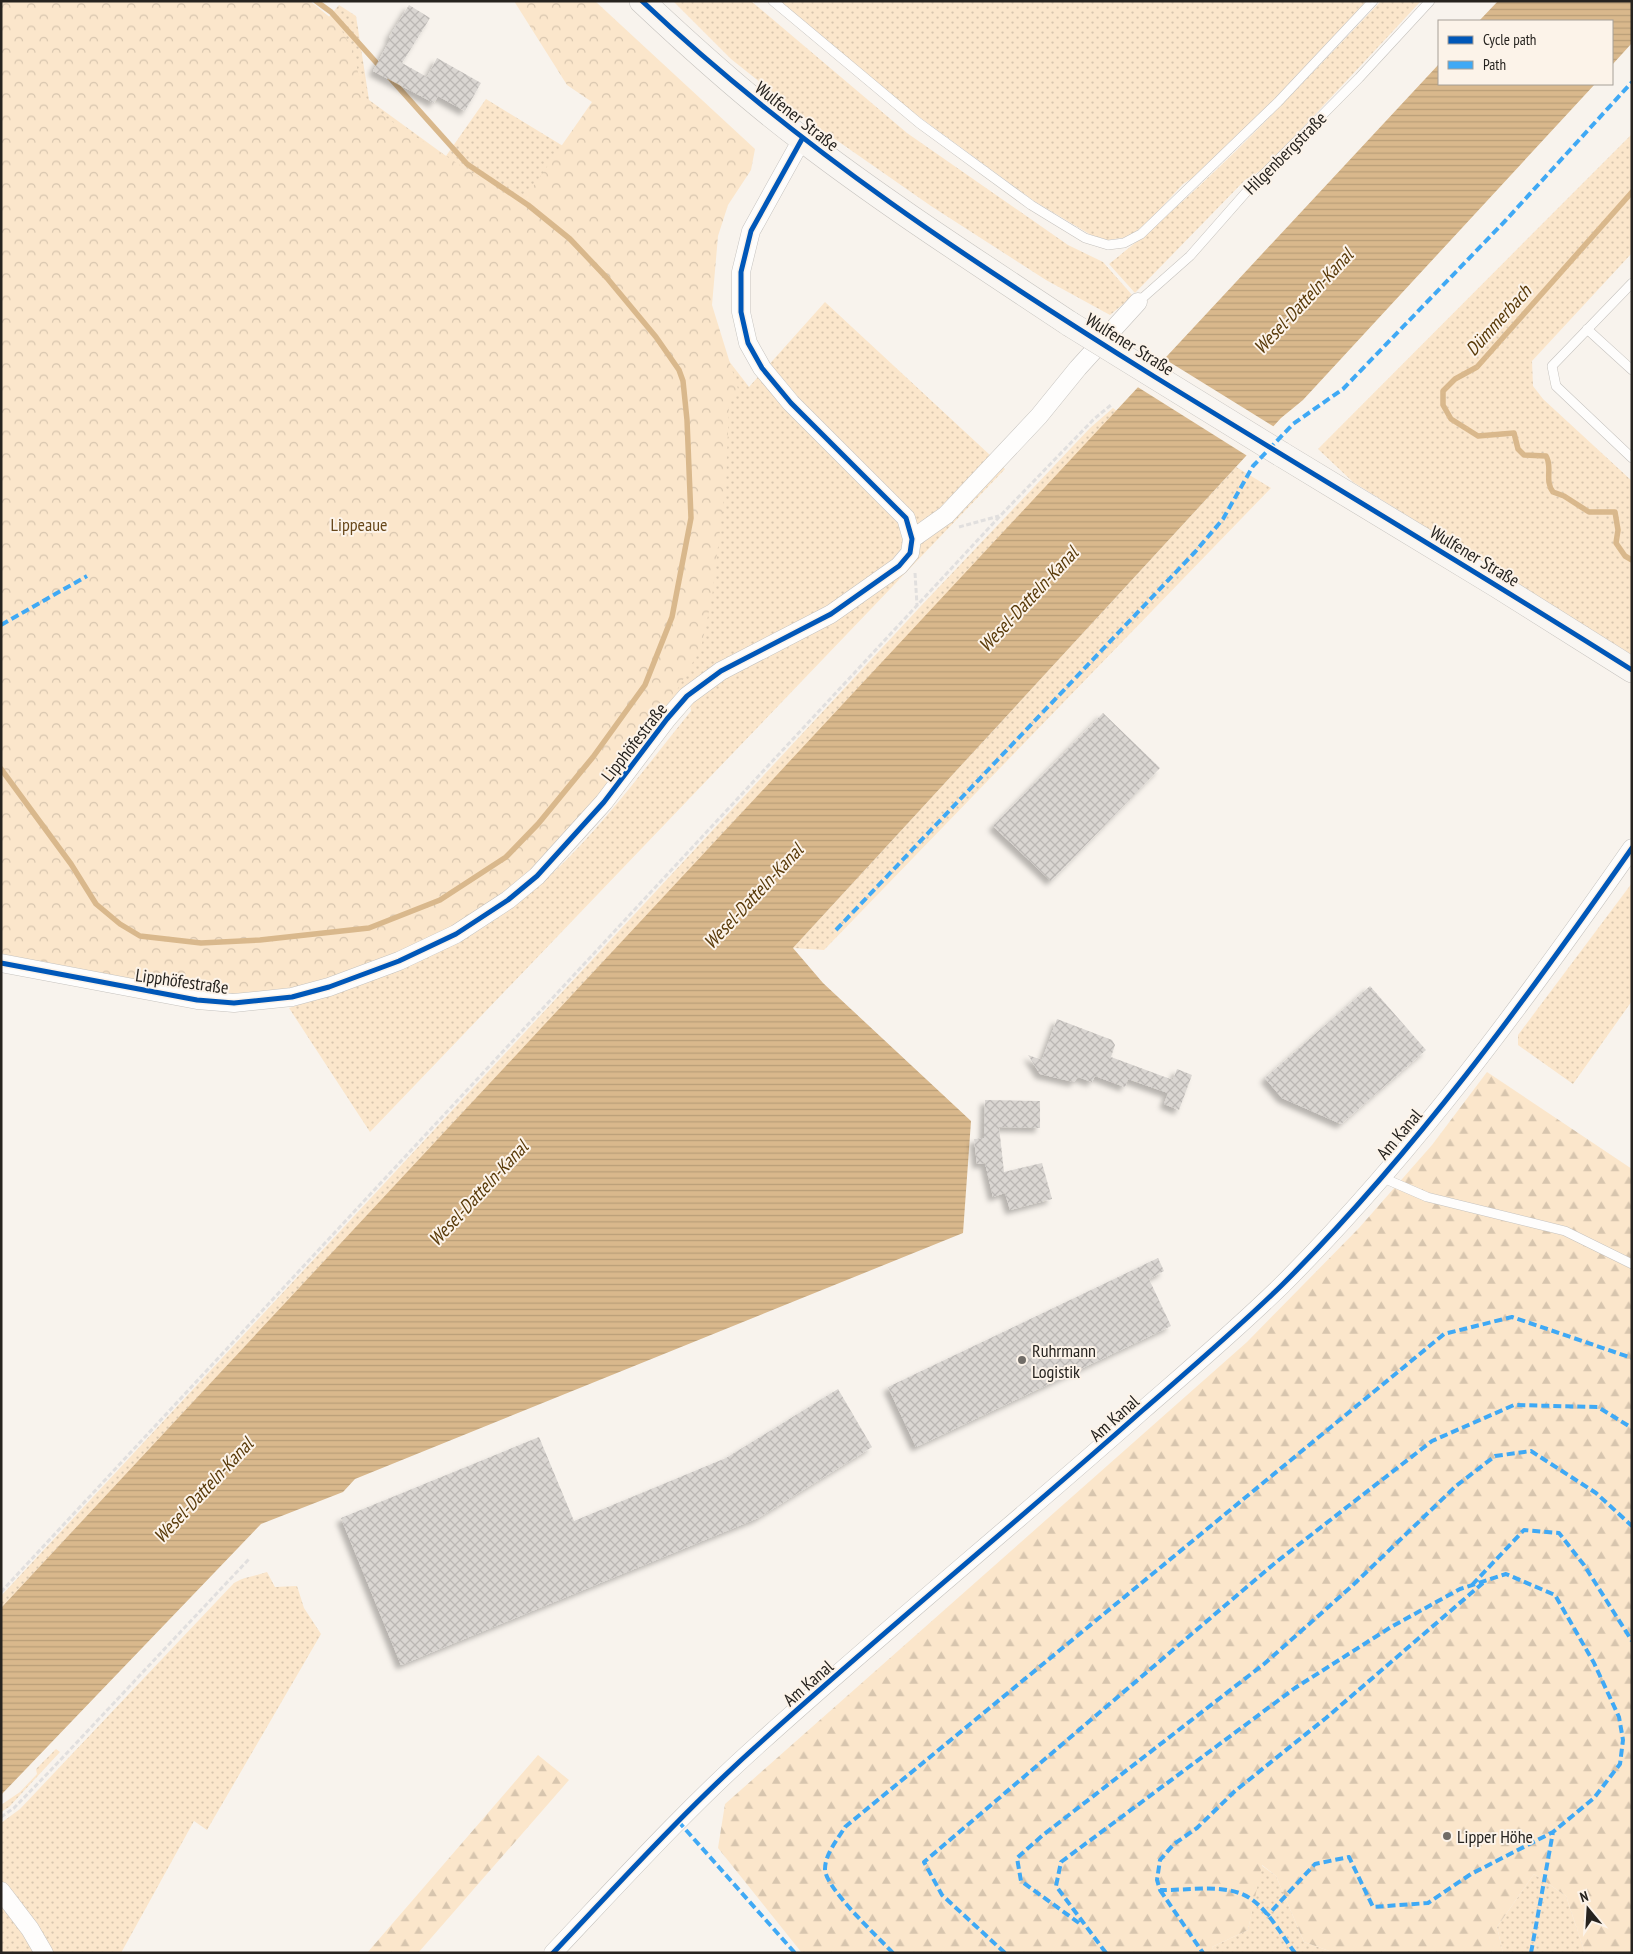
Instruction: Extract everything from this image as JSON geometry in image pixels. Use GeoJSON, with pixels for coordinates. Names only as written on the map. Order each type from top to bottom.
{"type":"FeatureCollection","features":[{"type":"Feature","properties":{"kind":"main road","name":"Wulfener Straße"},"geometry":{"type":"LineString","coordinates":[[642,1],[718,70],[802,139],[936,236],[1070,324],[1497,585],[1632,670]]}},
{"type":"Feature","properties":{"kind":"street"},"geometry":{"type":"LineString","coordinates":[[802,139],[751,231],[741,272],[741,312],[748,344],[762,368],[791,403],[906,518],[912,539],[946,515],[1039,416],[1084,361],[1138,302]]}},
{"type":"Feature","properties":{"kind":"street","name":"Lipphöfestraße"},"geometry":{"type":"LineString","coordinates":[[1,963],[197,1000],[234,1003],[310,993],[398,961],[476,922],[522,888],[577,834],[687,696],[721,671],[807,629],[876,584],[910,553],[912,539]]}},
{"type":"Feature","properties":{"kind":"street","name":"Am Kanal"},"geometry":{"type":"LineString","coordinates":[[554,1953],[678,1821],[759,1743],[1236,1329],[1328,1236],[1381,1177],[1488,1047],[1632,848]]}},
{"type":"Feature","properties":{"kind":"street"},"geometry":{"type":"LineString","coordinates":[[1,1891],[30,1929],[44,1953]]}},
{"type":"Feature","properties":{"kind":"lane"},"geometry":{"type":"LineString","coordinates":[[773,1],[919,123],[1031,205],[1085,238],[1108,245],[1124,244],[1147,229],[1278,102],[1373,1]]}},
{"type":"Feature","properties":{"kind":"lane","name":"Hilgenbergstraße"},"geometry":{"type":"LineString","coordinates":[[1138,302],[1190,256],[1248,190],[1359,78],[1430,1]]}},
{"type":"Feature","properties":{"kind":"lane"},"geometry":{"type":"LineString","coordinates":[[1632,283],[1552,366],[1556,386],[1632,458]]}},
{"type":"Feature","properties":{"kind":"lane"},"geometry":{"type":"LineString","coordinates":[[1587,329],[1632,370]]}},
{"type":"Feature","properties":{"kind":"lane"},"geometry":{"type":"LineString","coordinates":[[1381,1177],[1427,1197],[1565,1231],[1632,1264]]}},
{"type":"Feature","properties":{"kind":"path"},"geometry":{"type":"LineString","coordinates":[[1,1592],[988,530],[1094,419],[1111,405]]}},
{"type":"Feature","properties":{"kind":"path"},"geometry":{"type":"LineString","coordinates":[[1,1817],[14,1808],[44,1777],[249,1559]]}},
{"type":"Feature","properties":{"kind":"green space"},"geometry":{"type":"Polygon","coordinates":[[[1,1],[304,1],[328,18],[339,5],[356,16],[369,100],[446,156],[486,99],[563,146],[749,387],[825,302],[1005,469],[370,1132],[289,1008],[377,978],[434,954],[488,925],[513,907],[563,864],[586,840],[650,763],[691,711],[688,688],[669,710],[1,1]]]}},
{"type":"Feature","properties":{"kind":"green space","name":"Lippeaue"},"geometry":{"type":"Polygon","coordinates":[[[1,1],[310,1],[338,24],[354,52],[362,93],[377,112],[521,204],[592,102],[567,85],[514,1],[595,1],[755,149],[751,170],[728,205],[718,236],[712,305],[738,389],[729,405],[726,480],[712,597],[701,648],[669,704],[531,882],[361,979],[211,1000],[1,965],[1,1]]]}},
{"type":"Feature","properties":{"kind":"green space"},"geometry":{"type":"Polygon","coordinates":[[[673,1],[751,1],[907,133],[1068,245],[1103,262],[1133,296],[1110,315],[1046,280],[931,206],[809,121],[731,59],[673,1]]]}},
{"type":"Feature","properties":{"kind":"green space"},"geometry":{"type":"Polygon","coordinates":[[[780,1],[1367,1],[1280,94],[1194,177],[1183,184],[1147,223],[1128,237],[1107,240],[1091,235],[1034,201],[899,102],[780,1]]]}},
{"type":"Feature","properties":{"kind":"green space"},"geometry":{"type":"Polygon","coordinates":[[[1381,1],[1421,1],[1265,168],[1245,180],[1135,293],[1109,264],[1146,234],[1216,171],[1381,1]]]}},
{"type":"Feature","properties":{"kind":"green space"},"geometry":{"type":"Polygon","coordinates":[[[1632,134],[1632,253],[1532,361],[1533,386],[1543,399],[1632,481],[1632,655],[1353,482],[1318,449],[1632,134]]]}},
{"type":"Feature","properties":{"kind":"green space"},"geometry":{"type":"Polygon","coordinates":[[[1113,408],[1117,411],[1,1608],[1,1596],[920,607],[1090,428],[1113,408]]]}},
{"type":"Feature","properties":{"kind":"green space"},"geometry":{"type":"Polygon","coordinates":[[[1236,467],[1271,488],[824,950],[793,948],[1236,467]]]}},
{"type":"Feature","properties":{"kind":"green space"},"geometry":{"type":"Polygon","coordinates":[[[1632,883],[1632,1001],[1573,1084],[1518,1045],[1518,1035],[1632,883]]]}},
{"type":"Feature","properties":{"kind":"green space"},"geometry":{"type":"Polygon","coordinates":[[[1487,1072],[1632,1169],[1632,1953],[1585,1953],[1566,1896],[1534,1874],[1497,1927],[1503,1953],[1335,1953],[1304,1942],[1276,1876],[1262,1865],[1248,1930],[1212,1947],[1215,1953],[802,1953],[718,1848],[725,1804],[1247,1342],[1359,1228],[1432,1145],[1487,1072]]]}},
{"type":"Feature","properties":{"kind":"green space"},"geometry":{"type":"Polygon","coordinates":[[[267,1572],[275,1587],[297,1586],[304,1608],[321,1634],[207,1830],[194,1821],[121,1953],[53,1953],[37,1924],[1,1882],[1,1823],[20,1809],[234,1583],[267,1572]]]}},
{"type":"Feature","properties":{"kind":"green space"},"geometry":{"type":"Polygon","coordinates":[[[56,1749],[60,1752],[9,1807],[1,1812],[1,1805],[20,1792],[37,1774],[36,1769],[56,1749]]]}},
{"type":"Feature","properties":{"kind":"green space"},"geometry":{"type":"Polygon","coordinates":[[[538,1755],[569,1780],[418,1953],[367,1953],[538,1755]]]}},
{"type":"Feature","properties":{"kind":"green space"},"geometry":{"type":"Polygon","coordinates":[[[1261,1865],[1276,1876],[1304,1942],[1335,1953],[1215,1953],[1212,1947],[1248,1930],[1261,1865]]]}},
{"type":"Feature","properties":{"kind":"green space"},"geometry":{"type":"Polygon","coordinates":[[[1534,1874],[1566,1896],[1585,1953],[1503,1953],[1497,1927],[1534,1874]]]}},
{"type":"Feature","properties":{"kind":"green space"},"geometry":{"type":"Polygon","coordinates":[[[1,1904],[6,1908],[36,1953],[1,1953],[1,1904]]]}},
{"type":"Feature","properties":{"kind":"water"},"geometry":{"type":"Polygon","coordinates":[[[1498,1],[1632,1],[1632,43],[1613,64],[1613,20],[1480,20],[1498,1]]]}},
{"type":"Feature","properties":{"kind":"water","name":"Wesel-Datteln-Kanal"},"geometry":{"type":"Polygon","coordinates":[[[1438,65],[1438,85],[1594,85],[1303,400],[1281,418],[793,948],[823,983],[971,1121],[963,1233],[355,1479],[343,1492],[261,1524],[1,1795],[1,1608],[1438,65]]]}},
{"type":"Feature","properties":{"kind":"pier"},"geometry":{"type":"Polygon","coordinates":[[[1163,358],[1276,428],[1249,457],[1136,386],[1163,358]]]}},
{"type":"Feature","properties":{"kind":"building"},"geometry":{"type":"Polygon","coordinates":[[[409,5],[430,18],[402,63],[427,77],[437,58],[481,83],[465,111],[438,96],[434,103],[373,71],[391,38],[389,37],[409,5]]]}},
{"type":"Feature","properties":{"kind":"building"},"geometry":{"type":"Polygon","coordinates":[[[1103,713],[1160,768],[1051,881],[993,826],[1103,713]]]}},
{"type":"Feature","properties":{"kind":"building"},"geometry":{"type":"Polygon","coordinates":[[[1370,986],[1426,1050],[1341,1124],[1282,1098],[1265,1078],[1370,986]]]}},
{"type":"Feature","properties":{"kind":"building"},"geometry":{"type":"Polygon","coordinates":[[[1057,1019],[1112,1040],[1115,1045],[1111,1057],[1173,1080],[1177,1069],[1192,1075],[1179,1110],[1164,1104],[1168,1093],[1128,1079],[1125,1087],[1095,1076],[1092,1082],[1078,1077],[1074,1082],[1040,1074],[1028,1055],[1042,1060],[1057,1019]]]}},
{"type":"Feature","properties":{"kind":"building"},"geometry":{"type":"Polygon","coordinates":[[[985,1100],[1040,1101],[1040,1128],[999,1127],[1004,1172],[1042,1163],[1052,1199],[1010,1210],[1005,1193],[993,1197],[985,1163],[977,1164],[974,1139],[984,1138],[985,1100]]]}},
{"type":"Feature","properties":{"kind":"building","name":"Ruhrmann Logistik"},"geometry":{"type":"Polygon","coordinates":[[[1158,1258],[1164,1271],[1149,1279],[1171,1326],[916,1447],[888,1387],[1158,1258]]]}},
{"type":"Feature","properties":{"kind":"building"},"geometry":{"type":"Polygon","coordinates":[[[838,1389],[872,1447],[758,1518],[401,1665],[341,1518],[539,1437],[574,1521],[726,1458],[838,1389]]]}},
{"type":"Feature","properties":{"kind":"waterway"},"geometry":{"type":"LineString","coordinates":[[316,1],[331,12],[382,69]]}},
{"type":"Feature","properties":{"kind":"waterway"},"geometry":{"type":"LineString","coordinates":[[1,769],[71,864],[96,904],[120,924],[140,936],[201,943],[260,940],[369,928],[440,900],[506,857],[538,824],[593,757],[645,685],[672,617],[691,518],[687,420],[683,381],[679,370],[656,337],[607,278],[570,239],[528,205],[467,164],[390,78]]}},
{"type":"Feature","properties":{"kind":"waterway","name":"Dümmerbach"},"geometry":{"type":"LineString","coordinates":[[1632,192],[1477,367],[1455,379],[1443,391],[1443,405],[1451,419],[1478,436],[1514,433],[1518,449],[1524,455],[1546,456],[1549,465],[1549,483],[1553,492],[1564,496],[1589,512],[1615,512],[1618,530],[1616,543],[1625,556],[1632,560]]}},
{"type":"Feature","properties":{"kind":"marked path"},"geometry":{"type":"LineString","coordinates":[[836,930],[1195,552],[1223,519],[1253,466],[1293,424],[1343,389],[1506,220],[1632,82]]}},
{"type":"Feature","properties":{"kind":"marked path"},"geometry":{"type":"LineString","coordinates":[[1,625],[87,576]]}},
{"type":"Feature","properties":{"kind":"marked path"},"geometry":{"type":"LineString","coordinates":[[893,1953],[843,1900],[827,1877],[825,1869],[827,1858],[845,1827],[1444,1334],[1512,1317],[1632,1358]]}},
{"type":"Feature","properties":{"kind":"marked path"},"geometry":{"type":"LineString","coordinates":[[1005,1953],[942,1895],[924,1862],[1275,1563],[1432,1441],[1514,1405],[1598,1407],[1632,1428]]}},
{"type":"Feature","properties":{"kind":"marked path"},"geometry":{"type":"LineString","coordinates":[[1079,1923],[1021,1881],[1017,1858],[1043,1835],[1264,1664],[1352,1586],[1456,1486],[1495,1456],[1531,1451],[1596,1493],[1632,1526]]}},
{"type":"Feature","properties":{"kind":"marked path"},"geometry":{"type":"LineString","coordinates":[[1472,1585],[1524,1530],[1559,1533],[1584,1565],[1632,1641]]}},
{"type":"Feature","properties":{"kind":"marked path"},"geometry":{"type":"LineString","coordinates":[[1106,1953],[1056,1886],[1061,1862],[1295,1688],[1391,1627],[1460,1589],[1506,1574],[1555,1595],[1594,1663],[1619,1717],[1623,1740],[1620,1764],[1594,1798],[1553,1832],[1471,1874],[1428,1903],[1373,1907],[1349,1857],[1315,1864],[1267,1916]]}},
{"type":"Feature","properties":{"kind":"marked path"},"geometry":{"type":"LineString","coordinates":[[1295,1953],[1264,1910],[1251,1899],[1241,1894],[1207,1888],[1160,1890],[1157,1880],[1160,1860],[1174,1844],[1197,1828],[1235,1791],[1326,1718],[1483,1583]]}},
{"type":"Feature","properties":{"kind":"marked path"},"geometry":{"type":"LineString","coordinates":[[678,1821],[795,1953]]}},
{"type":"Feature","properties":{"kind":"marked path"},"geometry":{"type":"LineString","coordinates":[[1531,1953],[1553,1832]]}},
{"type":"Feature","properties":{"kind":"marked path"},"geometry":{"type":"LineString","coordinates":[[1160,1890],[1203,1953]]}},
{"type":"Feature","properties":{"kind":"cycle path"},"geometry":{"type":"LineString","coordinates":[[642,1],[701,55],[825,155],[954,247],[1155,377],[1632,670]]}},
{"type":"Feature","properties":{"kind":"cycle path"},"geometry":{"type":"LineString","coordinates":[[1,963],[197,1000],[234,1003],[292,997],[329,987],[399,961],[456,934],[508,900],[537,876],[604,802],[667,719],[687,696],[721,671],[831,614],[899,566],[910,553],[912,539],[906,518],[791,403],[762,368],[748,343],[741,312],[741,272],[751,231],[802,139]]}},
{"type":"Feature","properties":{"kind":"cycle path"},"geometry":{"type":"LineString","coordinates":[[553,1953],[655,1845],[734,1767],[856,1658],[1196,1364],[1282,1285],[1331,1235],[1423,1129],[1509,1019],[1632,848]]}},
{"type":"Feature","properties":{"kind":"place","name":"Ruhrmann Logistik"},"geometry":{"type":"Point","coordinates":[1022,1360]}},
{"type":"Feature","properties":{"kind":"place","name":"Lipper Höhe"},"geometry":{"type":"Point","coordinates":[1447,1836]}}]}
